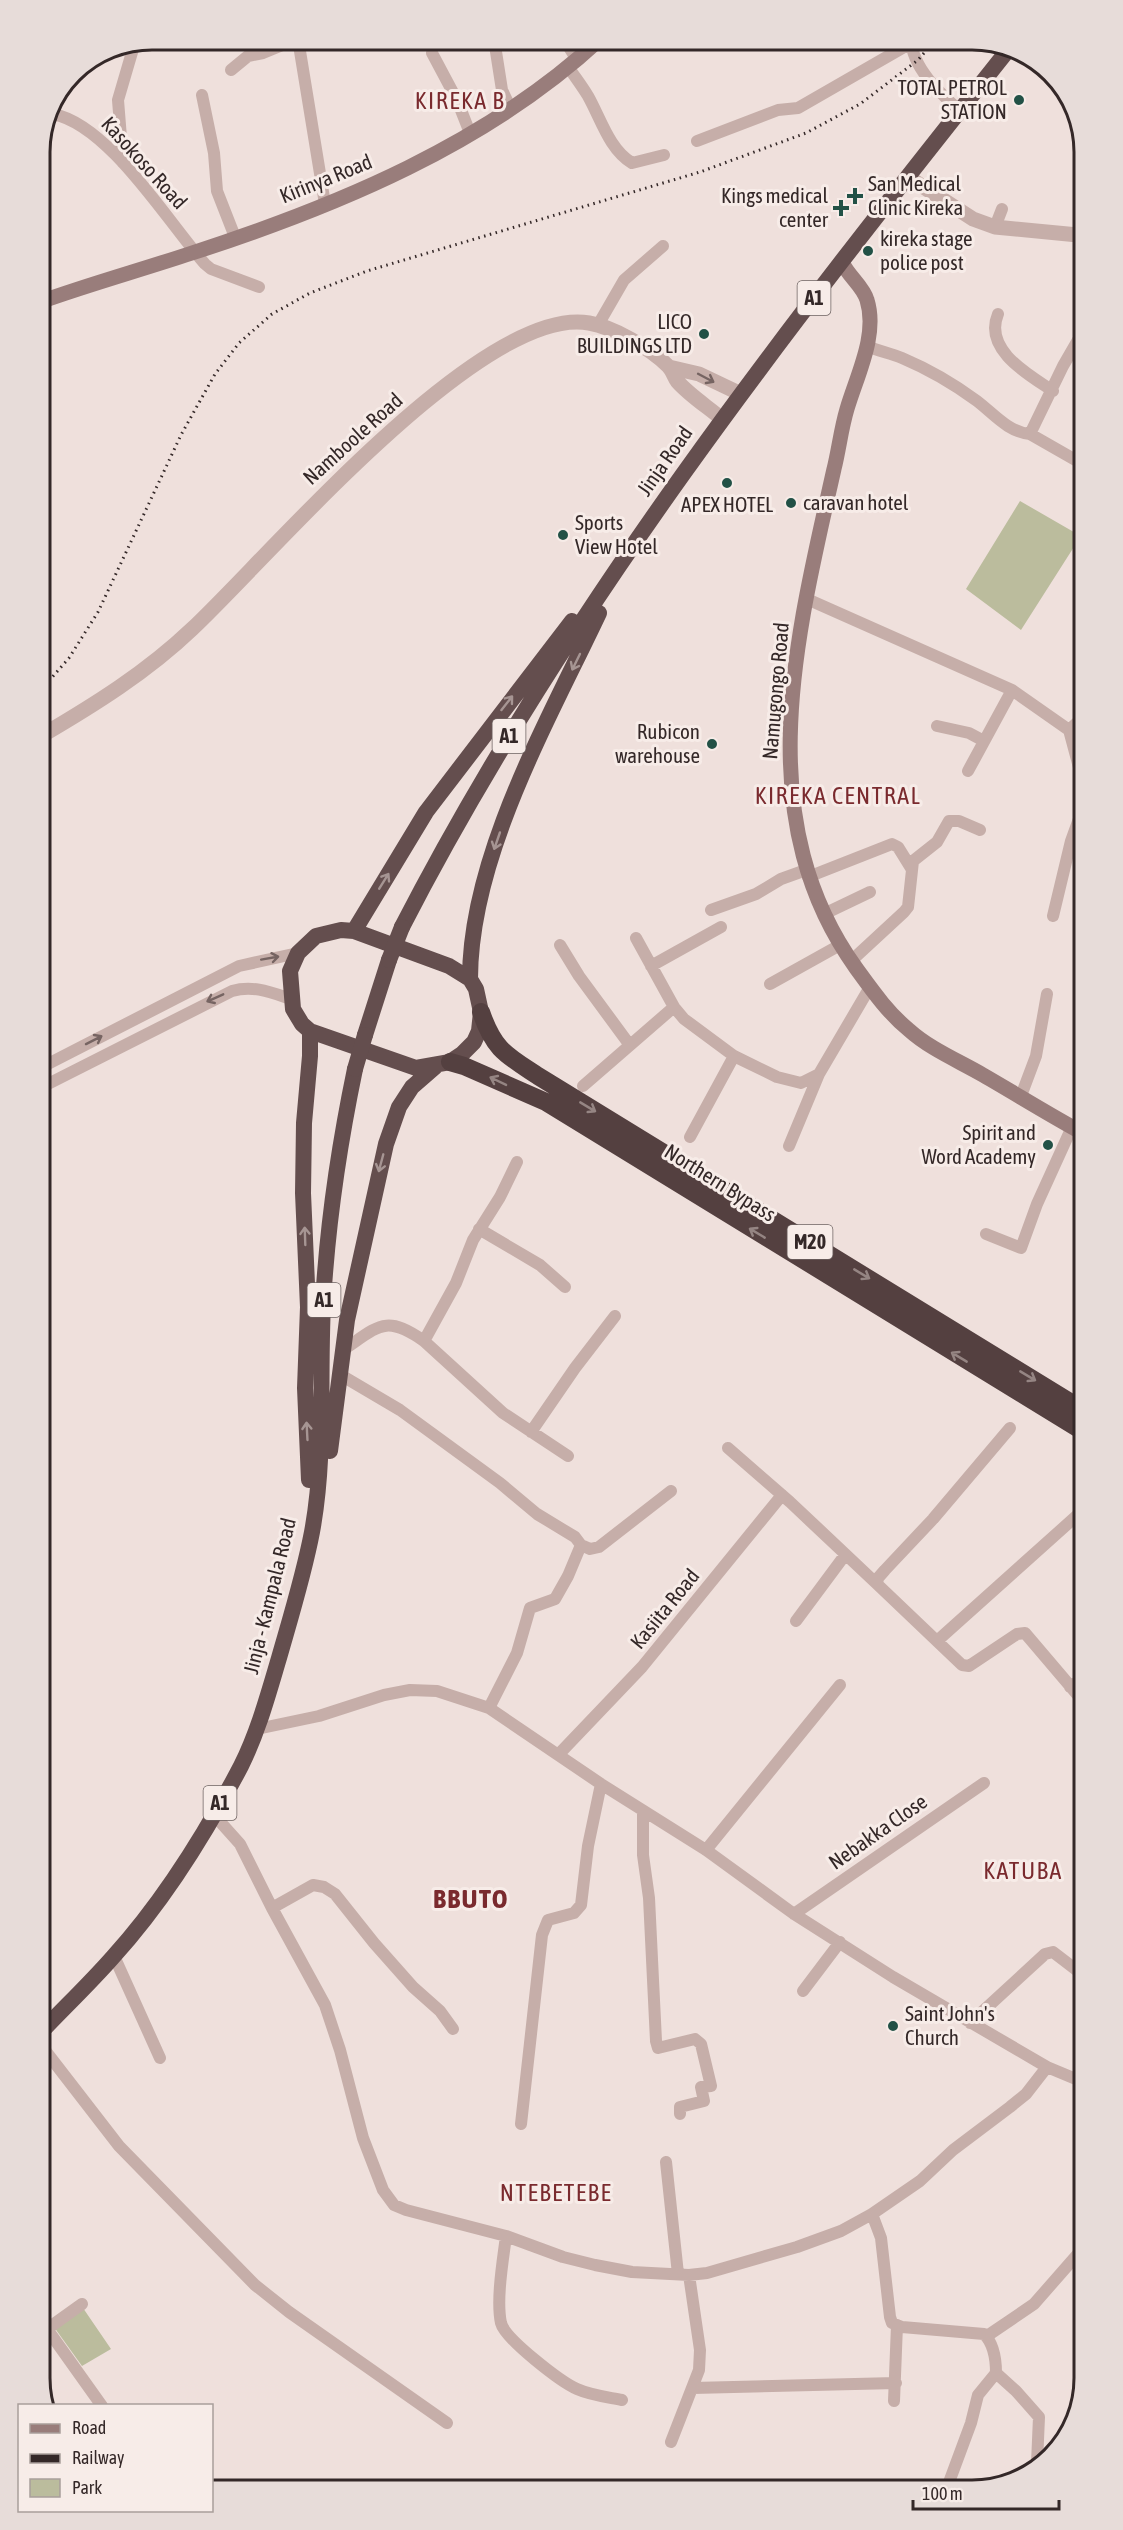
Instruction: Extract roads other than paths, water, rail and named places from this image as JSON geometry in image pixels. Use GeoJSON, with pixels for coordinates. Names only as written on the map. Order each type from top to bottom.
{"type":"FeatureCollection","features":[{"type":"Feature","properties":{"kind":"highway","name":"Jinja Road"},"geometry":{"type":"LineString","coordinates":[[355,1069],[389,960],[402,927],[451,832],[500,749],[628,552],[722,419],[1004,55]]}},
{"type":"Feature","properties":{"kind":"highway"},"geometry":{"type":"LineString","coordinates":[[354,931],[426,812],[445,785],[628,552]]}},
{"type":"Feature","properties":{"kind":"highway"},"geometry":{"type":"LineString","coordinates":[[470,979],[470,957],[484,885],[510,803],[628,552]]}},
{"type":"Feature","properties":{"kind":"highway"},"geometry":{"type":"LineString","coordinates":[[312,1532],[326,1480],[347,1320],[386,1144],[399,1107],[412,1088],[423,1076],[444,1064],[474,1042],[479,1031],[481,1012],[476,989],[470,979],[449,966],[354,931],[335,930],[316,936],[298,953],[290,971],[291,999],[295,1014],[310,1031],[416,1068],[444,1064]]}},
{"type":"Feature","properties":{"kind":"highway","name":"Northern Bypass"},"geometry":{"type":"LineString","coordinates":[[481,1012],[495,1045],[530,1071],[1074,1404]]}},
{"type":"Feature","properties":{"kind":"highway"},"geometry":{"type":"LineString","coordinates":[[310,1031],[304,1123],[303,1193],[308,1307],[305,1388],[312,1532]]}},
{"type":"Feature","properties":{"kind":"highway","name":"Northern Bypass"},"geometry":{"type":"LineString","coordinates":[[444,1064],[473,1070],[546,1102],[1074,1425]]}},
{"type":"Feature","properties":{"kind":"highway","name":"Jinja - Kampala Road"},"geometry":{"type":"LineString","coordinates":[[50,2023],[114,1956],[176,1874],[214,1815],[242,1765],[257,1729],[295,1602],[312,1532],[321,1444],[324,1288],[337,1169],[355,1069]]}},
{"type":"Feature","properties":{"kind":"main road","name":"Kirinya Road"},"geometry":{"type":"LineString","coordinates":[[50,299],[195,252],[325,204],[398,172],[511,109],[573,64],[588,50]]}},
{"type":"Feature","properties":{"kind":"main road","name":"Namugongo Road"},"geometry":{"type":"LineString","coordinates":[[842,262],[847,274],[862,290],[870,312],[867,346],[842,429],[807,599],[794,681],[789,760],[792,804],[807,874],[840,945],[870,987],[912,1033],[1074,1128]]}},
{"type":"Feature","properties":{"kind":"street"},"geometry":{"type":"LineString","coordinates":[[231,70],[248,56],[270,50]]}},
{"type":"Feature","properties":{"kind":"street"},"geometry":{"type":"LineString","coordinates":[[299,50],[325,204]]}},
{"type":"Feature","properties":{"kind":"street"},"geometry":{"type":"LineString","coordinates":[[496,50],[502,90],[511,109]]}},
{"type":"Feature","properties":{"kind":"street"},"geometry":{"type":"LineString","coordinates":[[568,50],[611,142],[623,158],[632,163],[664,155]]}},
{"type":"Feature","properties":{"kind":"street"},"geometry":{"type":"LineString","coordinates":[[697,141],[778,110],[798,108],[896,50]]}},
{"type":"Feature","properties":{"kind":"street"},"geometry":{"type":"LineString","coordinates":[[915,50],[926,75],[960,111]]}},
{"type":"Feature","properties":{"kind":"street"},"geometry":{"type":"LineString","coordinates":[[123,163],[118,100],[132,51]]}},
{"type":"Feature","properties":{"kind":"street"},"geometry":{"type":"LineString","coordinates":[[432,53],[457,100],[470,133]]}},
{"type":"Feature","properties":{"kind":"street"},"geometry":{"type":"LineString","coordinates":[[202,95],[214,153],[217,191],[235,237]]}},
{"type":"Feature","properties":{"kind":"street","name":"Kasokoso Road"},"geometry":{"type":"LineString","coordinates":[[57,115],[84,126],[123,163],[211,269],[258,287]]}},
{"type":"Feature","properties":{"kind":"street"},"geometry":{"type":"LineString","coordinates":[[908,177],[973,219],[995,227],[1074,235]]}},
{"type":"Feature","properties":{"kind":"street"},"geometry":{"type":"LineString","coordinates":[[995,227],[1002,209]]}},
{"type":"Feature","properties":{"kind":"street"},"geometry":{"type":"LineString","coordinates":[[598,325],[624,280],[663,246]]}},
{"type":"Feature","properties":{"kind":"street"},"geometry":{"type":"LineString","coordinates":[[998,314],[997,332],[1000,346],[1006,355],[1014,364],[1053,391]]}},
{"type":"Feature","properties":{"kind":"street","name":"Namboole Road"},"geometry":{"type":"LineString","coordinates":[[50,731],[105,698],[185,636],[350,468],[456,378],[500,349],[543,328],[563,322],[579,322],[598,325],[625,336],[669,367],[678,381],[722,419]]}},
{"type":"Feature","properties":{"kind":"street"},"geometry":{"type":"LineString","coordinates":[[867,346],[892,354],[950,381],[967,396],[977,401],[989,414],[1020,433],[1030,435],[1074,459]]}},
{"type":"Feature","properties":{"kind":"street"},"geometry":{"type":"LineString","coordinates":[[1030,435],[1074,347]]}},
{"type":"Feature","properties":{"kind":"street"},"geometry":{"type":"LineString","coordinates":[[669,367],[699,374],[741,394]]}},
{"type":"Feature","properties":{"kind":"street"},"geometry":{"type":"LineString","coordinates":[[807,599],[1012,690],[1069,730],[1074,749]]}},
{"type":"Feature","properties":{"kind":"street"},"geometry":{"type":"LineString","coordinates":[[968,771],[1012,690]]}},
{"type":"Feature","properties":{"kind":"street"},"geometry":{"type":"LineString","coordinates":[[1069,730],[1074,725]]}},
{"type":"Feature","properties":{"kind":"street"},"geometry":{"type":"LineString","coordinates":[[937,726],[969,733],[984,741]]}},
{"type":"Feature","properties":{"kind":"street"},"geometry":{"type":"LineString","coordinates":[[851,961],[908,907],[913,861],[937,842],[949,821],[960,822],[980,830]]}},
{"type":"Feature","properties":{"kind":"street"},"geometry":{"type":"LineString","coordinates":[[1053,916],[1074,833]]}},
{"type":"Feature","properties":{"kind":"street"},"geometry":{"type":"LineString","coordinates":[[711,910],[756,894],[782,879],[807,874],[892,844],[898,847],[911,868]]}},
{"type":"Feature","properties":{"kind":"street"},"geometry":{"type":"LineString","coordinates":[[824,914],[870,892]]}},
{"type":"Feature","properties":{"kind":"street"},"geometry":{"type":"LineString","coordinates":[[651,966],[721,927]]}},
{"type":"Feature","properties":{"kind":"street"},"geometry":{"type":"LineString","coordinates":[[636,938],[674,1007],[684,1019],[734,1056],[777,1077],[801,1083],[819,1074]]}},
{"type":"Feature","properties":{"kind":"street"},"geometry":{"type":"LineString","coordinates":[[560,945],[629,1044]]}},
{"type":"Feature","properties":{"kind":"street"},"geometry":{"type":"LineString","coordinates":[[770,984],[840,945]]}},
{"type":"Feature","properties":{"kind":"street"},"geometry":{"type":"LineString","coordinates":[[50,1063],[239,966],[298,953]]}},
{"type":"Feature","properties":{"kind":"street"},"geometry":{"type":"LineString","coordinates":[[50,1083],[232,991],[256,987],[291,999]]}},
{"type":"Feature","properties":{"kind":"street"},"geometry":{"type":"LineString","coordinates":[[789,1146],[819,1074],[870,987]]}},
{"type":"Feature","properties":{"kind":"street"},"geometry":{"type":"LineString","coordinates":[[1021,1096],[1036,1056],[1047,994]]}},
{"type":"Feature","properties":{"kind":"street"},"geometry":{"type":"LineString","coordinates":[[583,1086],[674,1007]]}},
{"type":"Feature","properties":{"kind":"street"},"geometry":{"type":"LineString","coordinates":[[690,1137],[734,1056]]}},
{"type":"Feature","properties":{"kind":"street"},"geometry":{"type":"LineString","coordinates":[[986,1234],[1021,1248],[1037,1204],[1074,1133]]}},
{"type":"Feature","properties":{"kind":"street"},"geometry":{"type":"LineString","coordinates":[[424,1341],[456,1283],[479,1229],[500,1197],[517,1162]]}},
{"type":"Feature","properties":{"kind":"street"},"geometry":{"type":"LineString","coordinates":[[479,1229],[532,1260],[565,1287]]}},
{"type":"Feature","properties":{"kind":"street"},"geometry":{"type":"LineString","coordinates":[[531,1432],[575,1368],[615,1316]]}},
{"type":"Feature","properties":{"kind":"street"},"geometry":{"type":"LineString","coordinates":[[343,1350],[385,1324],[393,1324],[424,1341],[502,1413],[568,1456]]}},
{"type":"Feature","properties":{"kind":"street"},"geometry":{"type":"LineString","coordinates":[[339,1374],[399,1410],[500,1483],[537,1514],[575,1537],[580,1545],[590,1549],[599,1547],[671,1491]]}},
{"type":"Feature","properties":{"kind":"street"},"geometry":{"type":"LineString","coordinates":[[877,1584],[878,1578],[933,1519],[1010,1428]]}},
{"type":"Feature","properties":{"kind":"street"},"geometry":{"type":"LineString","coordinates":[[728,1448],[795,1507],[962,1665],[969,1666],[1017,1634],[1025,1633],[1074,1691]]}},
{"type":"Feature","properties":{"kind":"street","name":"Kasiita Road"},"geometry":{"type":"LineString","coordinates":[[559,1754],[642,1667],[782,1495]]}},
{"type":"Feature","properties":{"kind":"street"},"geometry":{"type":"LineString","coordinates":[[937,1641],[1074,1518]]}},
{"type":"Feature","properties":{"kind":"street"},"geometry":{"type":"LineString","coordinates":[[489,1708],[517,1653],[530,1608],[555,1599],[568,1576],[580,1545]]}},
{"type":"Feature","properties":{"kind":"street"},"geometry":{"type":"LineString","coordinates":[[796,1621],[844,1555]]}},
{"type":"Feature","properties":{"kind":"street"},"geometry":{"type":"LineString","coordinates":[[1070,1687],[1074,1684]]}},
{"type":"Feature","properties":{"kind":"street"},"geometry":{"type":"LineString","coordinates":[[706,1850],[840,1685]]}},
{"type":"Feature","properties":{"kind":"street"},"geometry":{"type":"LineString","coordinates":[[257,1729],[319,1716],[384,1695],[410,1690],[436,1691],[489,1708],[602,1785],[706,1850],[794,1914],[970,2023],[1047,2067],[1074,2078]]}},
{"type":"Feature","properties":{"kind":"street","name":"Nebakka Close"},"geometry":{"type":"LineString","coordinates":[[794,1914],[984,1783]]}},
{"type":"Feature","properties":{"kind":"street"},"geometry":{"type":"LineString","coordinates":[[521,2124],[542,1935],[548,1920],[574,1913],[581,1905],[588,1846],[602,1785]]}},
{"type":"Feature","properties":{"kind":"street"},"geometry":{"type":"LineString","coordinates":[[643,1811],[643,1855],[649,1898],[656,2041],[658,2048],[695,2039],[700,2044],[711,2086],[701,2087],[704,2101],[680,2107],[680,2114]]}},
{"type":"Feature","properties":{"kind":"street"},"geometry":{"type":"LineString","coordinates":[[214,1815],[240,1844],[325,2005],[340,2050],[363,2138],[388,2199],[394,2205],[406,2210],[506,2236],[563,2257],[595,2265],[632,2272],[683,2275],[707,2273],[797,2247],[841,2231],[872,2214],[920,2181],[953,2150],[1026,2094],[1047,2067]]}},
{"type":"Feature","properties":{"kind":"street"},"geometry":{"type":"LineString","coordinates":[[272,1908],[314,1885],[335,1894],[413,1987],[440,2011],[453,2029]]}},
{"type":"Feature","properties":{"kind":"street"},"geometry":{"type":"LineString","coordinates":[[803,1990],[840,1942]]}},
{"type":"Feature","properties":{"kind":"street"},"geometry":{"type":"LineString","coordinates":[[970,2023],[1045,1954],[1053,1952],[1074,1969]]}},
{"type":"Feature","properties":{"kind":"street"},"geometry":{"type":"LineString","coordinates":[[114,1956],[160,2058]]}},
{"type":"Feature","properties":{"kind":"street"},"geometry":{"type":"LineString","coordinates":[[50,2056],[119,2146],[255,2285],[447,2424]]}},
{"type":"Feature","properties":{"kind":"street"},"geometry":{"type":"LineString","coordinates":[[666,2162],[683,2275],[700,2350],[699,2370],[672,2442]]}},
{"type":"Feature","properties":{"kind":"street"},"geometry":{"type":"LineString","coordinates":[[872,2214],[881,2238],[890,2316],[892,2323],[897,2325],[987,2336],[1034,2304],[1074,2258]]}},
{"type":"Feature","properties":{"kind":"street"},"geometry":{"type":"LineString","coordinates":[[506,2236],[500,2314],[505,2332],[568,2385],[579,2391],[622,2400]]}},
{"type":"Feature","properties":{"kind":"street"},"geometry":{"type":"LineString","coordinates":[[50,2324],[82,2304]]}},
{"type":"Feature","properties":{"kind":"street"},"geometry":{"type":"LineString","coordinates":[[894,2401],[897,2325]]}},
{"type":"Feature","properties":{"kind":"street"},"geometry":{"type":"LineString","coordinates":[[50,2333],[101,2404]]}},
{"type":"Feature","properties":{"kind":"street"},"geometry":{"type":"LineString","coordinates":[[950,2480],[971,2423],[978,2395],[996,2373],[996,2362],[987,2336]]}},
{"type":"Feature","properties":{"kind":"street"},"geometry":{"type":"LineString","coordinates":[[996,2373],[1029,2404],[1039,2417],[1038,2456]]}},
{"type":"Feature","properties":{"kind":"street"},"geometry":{"type":"LineString","coordinates":[[693,2388],[896,2383]]}},
{"type":"Feature","properties":{"kind":"railway"},"geometry":{"type":"LineString","coordinates":[[50,680],[69,658],[98,612],[181,435],[215,374],[239,343],[272,314],[310,293],[367,271],[700,172],[806,133],[860,104],[918,60],[927,50]]}},
{"type":"Feature","properties":{"kind":"place","name":"TOTAL PETROL STATION"},"geometry":{"type":"Point","coordinates":[1019,100]}},
{"type":"Feature","properties":{"kind":"place","name":"San Medical Clinic Kireka"},"geometry":{"type":"Point","coordinates":[855,196]}},
{"type":"Feature","properties":{"kind":"place","name":"Kings medical center"},"geometry":{"type":"Point","coordinates":[841,208]}},
{"type":"Feature","properties":{"kind":"place","name":"kireka stage police post"},"geometry":{"type":"Point","coordinates":[868,251]}},
{"type":"Feature","properties":{"kind":"place","name":"LICO BUILDINGS LTD"},"geometry":{"type":"Point","coordinates":[704,334]}},
{"type":"Feature","properties":{"kind":"place","name":"APEX HOTEL"},"geometry":{"type":"Point","coordinates":[727,483]}},
{"type":"Feature","properties":{"kind":"place","name":"caravan hotel"},"geometry":{"type":"Point","coordinates":[791,503]}},
{"type":"Feature","properties":{"kind":"place","name":"Sports View Hotel"},"geometry":{"type":"Point","coordinates":[563,535]}},
{"type":"Feature","properties":{"kind":"place","name":"Rubicon warehouse"},"geometry":{"type":"Point","coordinates":[712,744]}},
{"type":"Feature","properties":{"kind":"place","name":"Spirit and Word Academy"},"geometry":{"type":"Point","coordinates":[1048,1145]}},
{"type":"Feature","properties":{"kind":"place","name":"Saint John's Church"},"geometry":{"type":"Point","coordinates":[893,2026]}},
{"type":"Feature","properties":{"kind":"district","name":"KIREKA B"},"geometry":{"type":"Point","coordinates":[460,101]}},
{"type":"Feature","properties":{"kind":"district","name":"KIREKA CENTRAL"},"geometry":{"type":"Point","coordinates":[838,796]}},
{"type":"Feature","properties":{"kind":"district","name":"KATUBA"},"geometry":{"type":"Point","coordinates":[1023,1871]}},
{"type":"Feature","properties":{"kind":"district","name":"BBUTO"},"geometry":{"type":"Point","coordinates":[471,1899]}},
{"type":"Feature","properties":{"kind":"district","name":"NTEBETEBE"},"geometry":{"type":"Point","coordinates":[556,2193]}}]}
